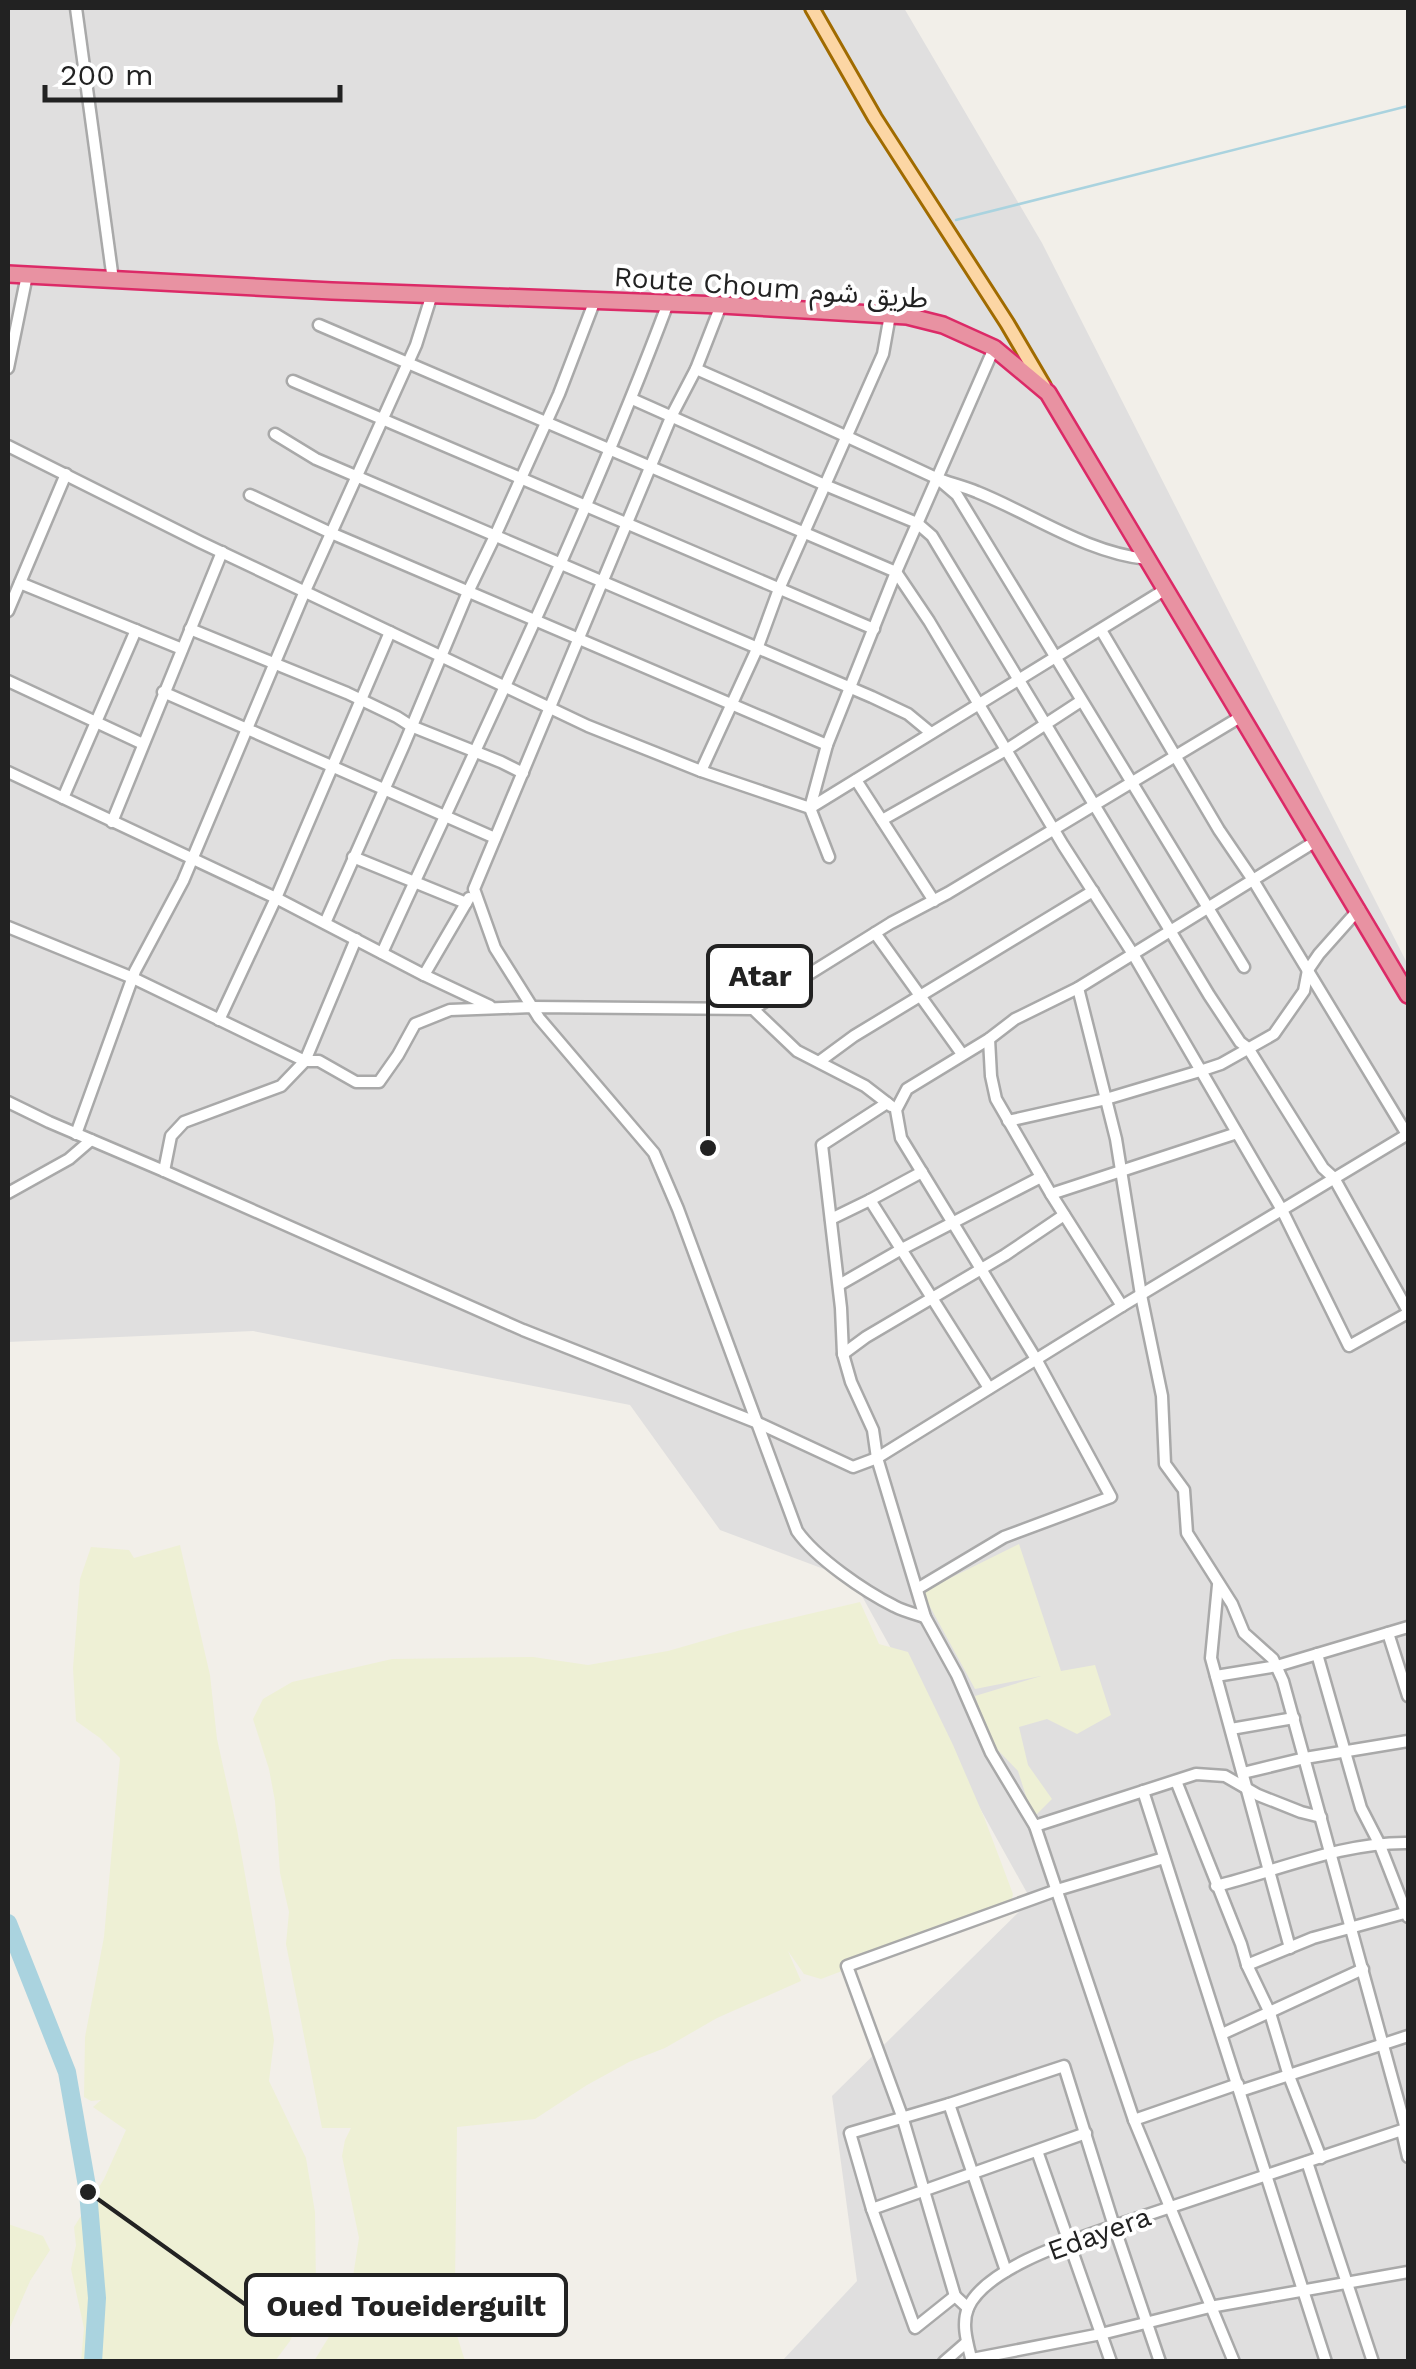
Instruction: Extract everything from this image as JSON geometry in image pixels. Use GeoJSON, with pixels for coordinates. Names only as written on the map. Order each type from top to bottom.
{"type":"FeatureCollection","features":[{"type":"Feature","properties":{"kind":"highway","name":"Route Choum طريق شوم"},"geometry":{"type":"LineString","coordinates":[[8,274],[890,315],[943,325],[994,348],[1048,393],[1408,995]]}},
{"type":"Feature","properties":{"kind":"main road"},"geometry":{"type":"LineString","coordinates":[[812,8],[875,118],[1048,393]]}},
{"type":"Feature","properties":{"kind":"street"},"geometry":{"type":"LineString","coordinates":[[76,8],[113,280]]}},
{"type":"Feature","properties":{"kind":"street"},"geometry":{"type":"LineString","coordinates":[[8,368],[27,275]]}},
{"type":"Feature","properties":{"kind":"street"},"geometry":{"type":"LineString","coordinates":[[76,1134],[133,978],[193,858],[274,663],[416,344],[432,294]]}},
{"type":"Feature","properties":{"kind":"street"},"geometry":{"type":"LineString","coordinates":[[325,923],[468,592],[559,394],[595,300]]}},
{"type":"Feature","properties":{"kind":"street"},"geometry":{"type":"LineString","coordinates":[[382,953],[632,398],[668,303]]}},
{"type":"Feature","properties":{"kind":"street"},"geometry":{"type":"LineString","coordinates":[[424,975],[474,889],[721,305]]}},
{"type":"Feature","properties":{"kind":"street"},"geometry":{"type":"LineString","coordinates":[[700,771],[757,649],[778,589],[883,354],[890,315]]}},
{"type":"Feature","properties":{"kind":"street"},"geometry":{"type":"LineString","coordinates":[[319,325],[896,572],[1132,954],[1282,1210],[1349,1346],[1408,1312],[1334,1178],[1323,1168],[1248,1048],[1240,1042],[932,536],[917,523],[825,486],[632,398]]}},
{"type":"Feature","properties":{"kind":"street"},"geometry":{"type":"LineString","coordinates":[[830,856],[810,808],[827,745],[896,572],[994,348]]}},
{"type":"Feature","properties":{"kind":"street"},"geometry":{"type":"LineString","coordinates":[[696,369],[1092,545],[1147,559]]}},
{"type":"Feature","properties":{"kind":"street"},"geometry":{"type":"LineString","coordinates":[[294,381],[874,629]]}},
{"type":"Feature","properties":{"kind":"street"},"geometry":{"type":"LineString","coordinates":[[275,434],[316,459],[851,688],[908,714],[931,733]]}},
{"type":"Feature","properties":{"kind":"street"},"geometry":{"type":"LineString","coordinates":[[8,446],[588,726],[700,771],[810,808],[1166,589]]}},
{"type":"Feature","properties":{"kind":"street"},"geometry":{"type":"LineString","coordinates":[[8,611],[66,474]]}},
{"type":"Feature","properties":{"kind":"street"},"geometry":{"type":"LineString","coordinates":[[937,478],[957,495],[1244,968]]}},
{"type":"Feature","properties":{"kind":"street"},"geometry":{"type":"LineString","coordinates":[[250,496],[827,745]]}},
{"type":"Feature","properties":{"kind":"street"},"geometry":{"type":"LineString","coordinates":[[112,822],[222,552]]}},
{"type":"Feature","properties":{"kind":"street"},"geometry":{"type":"LineString","coordinates":[[20,583],[182,649]]}},
{"type":"Feature","properties":{"kind":"street"},"geometry":{"type":"LineString","coordinates":[[190,628],[361,699],[411,726],[523,773]]}},
{"type":"Feature","properties":{"kind":"street"},"geometry":{"type":"LineString","coordinates":[[62,798],[136,630]]}},
{"type":"Feature","properties":{"kind":"street"},"geometry":{"type":"LineString","coordinates":[[8,1102],[523,1330],[758,1423],[853,1466],[877,1458],[1408,1135],[1100,630]]}},
{"type":"Feature","properties":{"kind":"street"},"geometry":{"type":"LineString","coordinates":[[219,1020],[390,632]]}},
{"type":"Feature","properties":{"kind":"street"},"geometry":{"type":"LineString","coordinates":[[8,680],[143,744]]}},
{"type":"Feature","properties":{"kind":"street"},"geometry":{"type":"LineString","coordinates":[[164,692],[496,838]]}},
{"type":"Feature","properties":{"kind":"street"},"geometry":{"type":"LineString","coordinates":[[882,820],[1006,750],[1081,701]]}},
{"type":"Feature","properties":{"kind":"street"},"geometry":{"type":"LineString","coordinates":[[8,927],[133,978],[304,1062],[319,1061],[356,1082],[378,1082],[415,1024],[450,1010],[753,1009],[1242,716]]}},
{"type":"Feature","properties":{"kind":"street"},"geometry":{"type":"LineString","coordinates":[[8,772],[276,898],[496,1008]]}},
{"type":"Feature","properties":{"kind":"street"},"geometry":{"type":"LineString","coordinates":[[856,780],[934,901]]}},
{"type":"Feature","properties":{"kind":"street"},"geometry":{"type":"LineString","coordinates":[[1234,2362],[1134,2120],[1035,1826],[991,1753],[957,1675],[925,1617],[877,1458],[873,1430],[843,1354],[822,1145],[892,1106],[906,1088],[1015,1019],[1078,988],[1316,841]]}},
{"type":"Feature","properties":{"kind":"street"},"geometry":{"type":"LineString","coordinates":[[353,857],[466,902]]}},
{"type":"Feature","properties":{"kind":"street"},"geometry":{"type":"LineString","coordinates":[[474,889],[495,948],[539,1018],[654,1152],[797,1531],[809,1547],[895,1607],[925,1617]]}},
{"type":"Feature","properties":{"kind":"street"},"geometry":{"type":"LineString","coordinates":[[820,1061],[854,1036],[1092,892]]}},
{"type":"Feature","properties":{"kind":"street"},"geometry":{"type":"LineString","coordinates":[[1008,1120],[1106,1099],[1200,1071],[1221,1064],[1274,1034],[1304,991],[1308,970],[1359,909]]}},
{"type":"Feature","properties":{"kind":"street"},"geometry":{"type":"LineString","coordinates":[[875,934],[962,1054]]}},
{"type":"Feature","properties":{"kind":"street"},"geometry":{"type":"LineString","coordinates":[[164,1170],[171,1136],[184,1122],[281,1086],[304,1062],[356,939]]}},
{"type":"Feature","properties":{"kind":"street"},"geometry":{"type":"LineString","coordinates":[[1078,988],[1121,1170],[1162,1396],[1165,1464],[1184,1490],[1187,1533],[1232,1604],[1244,1633],[1273,1659],[1284,1681],[1384,2046],[1408,2157]]}},
{"type":"Feature","properties":{"kind":"street"},"geometry":{"type":"LineString","coordinates":[[753,1009],[797,1050],[865,1086],[892,1106],[901,1138],[1036,1360],[1111,1497],[1004,1537],[917,1590]]}},
{"type":"Feature","properties":{"kind":"street"},"geometry":{"type":"LineString","coordinates":[[989,1039],[996,1099],[1050,1194],[1122,1306]]}},
{"type":"Feature","properties":{"kind":"street"},"geometry":{"type":"LineString","coordinates":[[1050,1194],[1236,1133]]}},
{"type":"Feature","properties":{"kind":"street"},"geometry":{"type":"LineString","coordinates":[[8,1194],[69,1160],[92,1140]]}},
{"type":"Feature","properties":{"kind":"street"},"geometry":{"type":"LineString","coordinates":[[831,1219],[922,1172]]}},
{"type":"Feature","properties":{"kind":"street"},"geometry":{"type":"LineString","coordinates":[[838,1285],[1041,1178]]}},
{"type":"Feature","properties":{"kind":"street"},"geometry":{"type":"LineString","coordinates":[[870,1200],[988,1388]]}},
{"type":"Feature","properties":{"kind":"street"},"geometry":{"type":"LineString","coordinates":[[843,1354],[1064,1215]]}},
{"type":"Feature","properties":{"kind":"street"},"geometry":{"type":"LineString","coordinates":[[1218,1583],[1212,1658],[1290,1948]]}},
{"type":"Feature","properties":{"kind":"street"},"geometry":{"type":"LineString","coordinates":[[1216,1676],[1277,1666],[1408,1627]]}},
{"type":"Feature","properties":{"kind":"street"},"geometry":{"type":"LineString","coordinates":[[1388,1633],[1404,1665],[1408,1696]]}},
{"type":"Feature","properties":{"kind":"street"},"geometry":{"type":"LineString","coordinates":[[1247,1964],[1312,1938],[1408,1914],[1361,1808],[1317,1654]]}},
{"type":"Feature","properties":{"kind":"street"},"geometry":{"type":"LineString","coordinates":[[1230,1728],[1294,1718]]}},
{"type":"Feature","properties":{"kind":"street"},"geometry":{"type":"LineString","coordinates":[[1243,1773],[1408,1741]]}},
{"type":"Feature","properties":{"kind":"street"},"geometry":{"type":"LineString","coordinates":[[1035,1826],[1196,1774],[1225,1776],[1301,1812],[1321,1817]]}},
{"type":"Feature","properties":{"kind":"street"},"geometry":{"type":"LineString","coordinates":[[1176,1781],[1270,2013],[1320,2158]]}},
{"type":"Feature","properties":{"kind":"street"},"geometry":{"type":"LineString","coordinates":[[1143,1792],[1326,2362]]}},
{"type":"Feature","properties":{"kind":"street"},"geometry":{"type":"LineString","coordinates":[[1216,1886],[1331,1853],[1379,1843],[1408,1844]]}},
{"type":"Feature","properties":{"kind":"street"},"geometry":{"type":"LineString","coordinates":[[1164,1858],[1057,1890],[847,1966],[902,2116],[955,2296],[968,2308],[965,2322],[972,2360],[1210,2307],[1408,2272]]}},
{"type":"Feature","properties":{"kind":"street"},"geometry":{"type":"LineString","coordinates":[[1222,2034],[1363,1969]]}},
{"type":"Feature","properties":{"kind":"street"},"geometry":{"type":"LineString","coordinates":[[1134,2120],[1239,2087],[1289,2076],[1408,2036]]}},
{"type":"Feature","properties":{"kind":"street"},"geometry":{"type":"LineString","coordinates":[[955,2296],[915,2328],[872,2209],[850,2133],[1064,2066],[1160,2362]]}},
{"type":"Feature","properties":{"kind":"street"},"geometry":{"type":"LineString","coordinates":[[949,2104],[1006,2270]]}},
{"type":"Feature","properties":{"kind":"street","name":"Edayera"},"geometry":{"type":"LineString","coordinates":[[968,2308],[1006,2270],[1068,2242],[1405,2129]]}},
{"type":"Feature","properties":{"kind":"street"},"geometry":{"type":"LineString","coordinates":[[872,2209],[1086,2133]]}},
{"type":"Feature","properties":{"kind":"street"},"geometry":{"type":"LineString","coordinates":[[1037,2151],[1111,2362]]}},
{"type":"Feature","properties":{"kind":"street"},"geometry":{"type":"LineString","coordinates":[[1307,2162],[1374,2362]]}},
{"type":"Feature","properties":{"kind":"street"},"geometry":{"type":"LineString","coordinates":[[944,2362],[967,2342]]}},
{"type":"Feature","properties":{"kind":"street"},"geometry":{"type":"LineString","coordinates":[[1033,2348],[1038,2362]]}},
{"type":"Feature","properties":{"kind":"shaded area"},"geometry":{"type":"Polygon","coordinates":[[[8,8],[904,8],[1042,243],[1408,965],[1408,2361],[782,2361],[857,2281],[832,2096],[1031,1900],[853,1580],[720,1530],[630,1405],[253,1331],[8,1342],[8,8]]]}},
{"type":"Feature","properties":{"kind":"green space"},"geometry":{"type":"Polygon","coordinates":[[[1019,1544],[1061,1671],[1095,1665],[1111,1715],[1077,1734],[1047,1719],[1019,1727],[1028,1765],[1052,1799],[1033,1818],[1018,1771],[992,1744],[975,1696],[1041,1676],[975,1689],[922,1592],[1019,1544]]]}},
{"type":"Feature","properties":{"kind":"green space"},"geometry":{"type":"Polygon","coordinates":[[[180,1545],[210,1675],[217,1739],[274,2040],[269,2081],[306,2158],[315,2212],[316,2287],[290,2341],[275,2361],[81,2361],[84,2328],[71,2269],[76,2245],[74,2227],[104,2179],[126,2130],[93,2107],[101,2100],[84,2097],[85,2037],[104,1937],[120,1758],[76,1721],[73,1668],[80,1579],[91,1547],[129,1550],[134,1558],[180,1545]]]}},
{"type":"Feature","properties":{"kind":"green space"},"geometry":{"type":"Polygon","coordinates":[[[860,1602],[879,1644],[908,1652],[984,1817],[1013,1894],[1010,1907],[821,1979],[804,1974],[788,1951],[801,1981],[629,2062],[535,2119],[457,2127],[455,2283],[446,2301],[465,2361],[314,2361],[340,2319],[352,2283],[359,2238],[342,2156],[351,2128],[322,2128],[286,1944],[289,1912],[280,1873],[275,1801],[253,1719],[263,1699],[292,1682],[392,1659],[533,1657],[588,1665],[668,1651],[860,1602]]]}},
{"type":"Feature","properties":{"kind":"green space"},"geometry":{"type":"Polygon","coordinates":[[[8,2224],[43,2236],[50,2250],[30,2281],[8,2332],[8,2224]]]}},
{"type":"Feature","properties":{"kind":"waterway"},"geometry":{"type":"LineString","coordinates":[[956,220],[1408,106]]}},
{"type":"Feature","properties":{"kind":"waterway"},"geometry":{"type":"LineString","coordinates":[[8,1923],[67,2072],[88,2192],[97,2298],[93,2362]]}},
{"type":"Feature","properties":{"kind":"place","name":"Atar"},"geometry":{"type":"Point","coordinates":[708,1148]}},
{"type":"Feature","properties":{"kind":"place","name":"Oued Toueiderguilt"},"geometry":{"type":"Point","coordinates":[88,2192]}}]}
